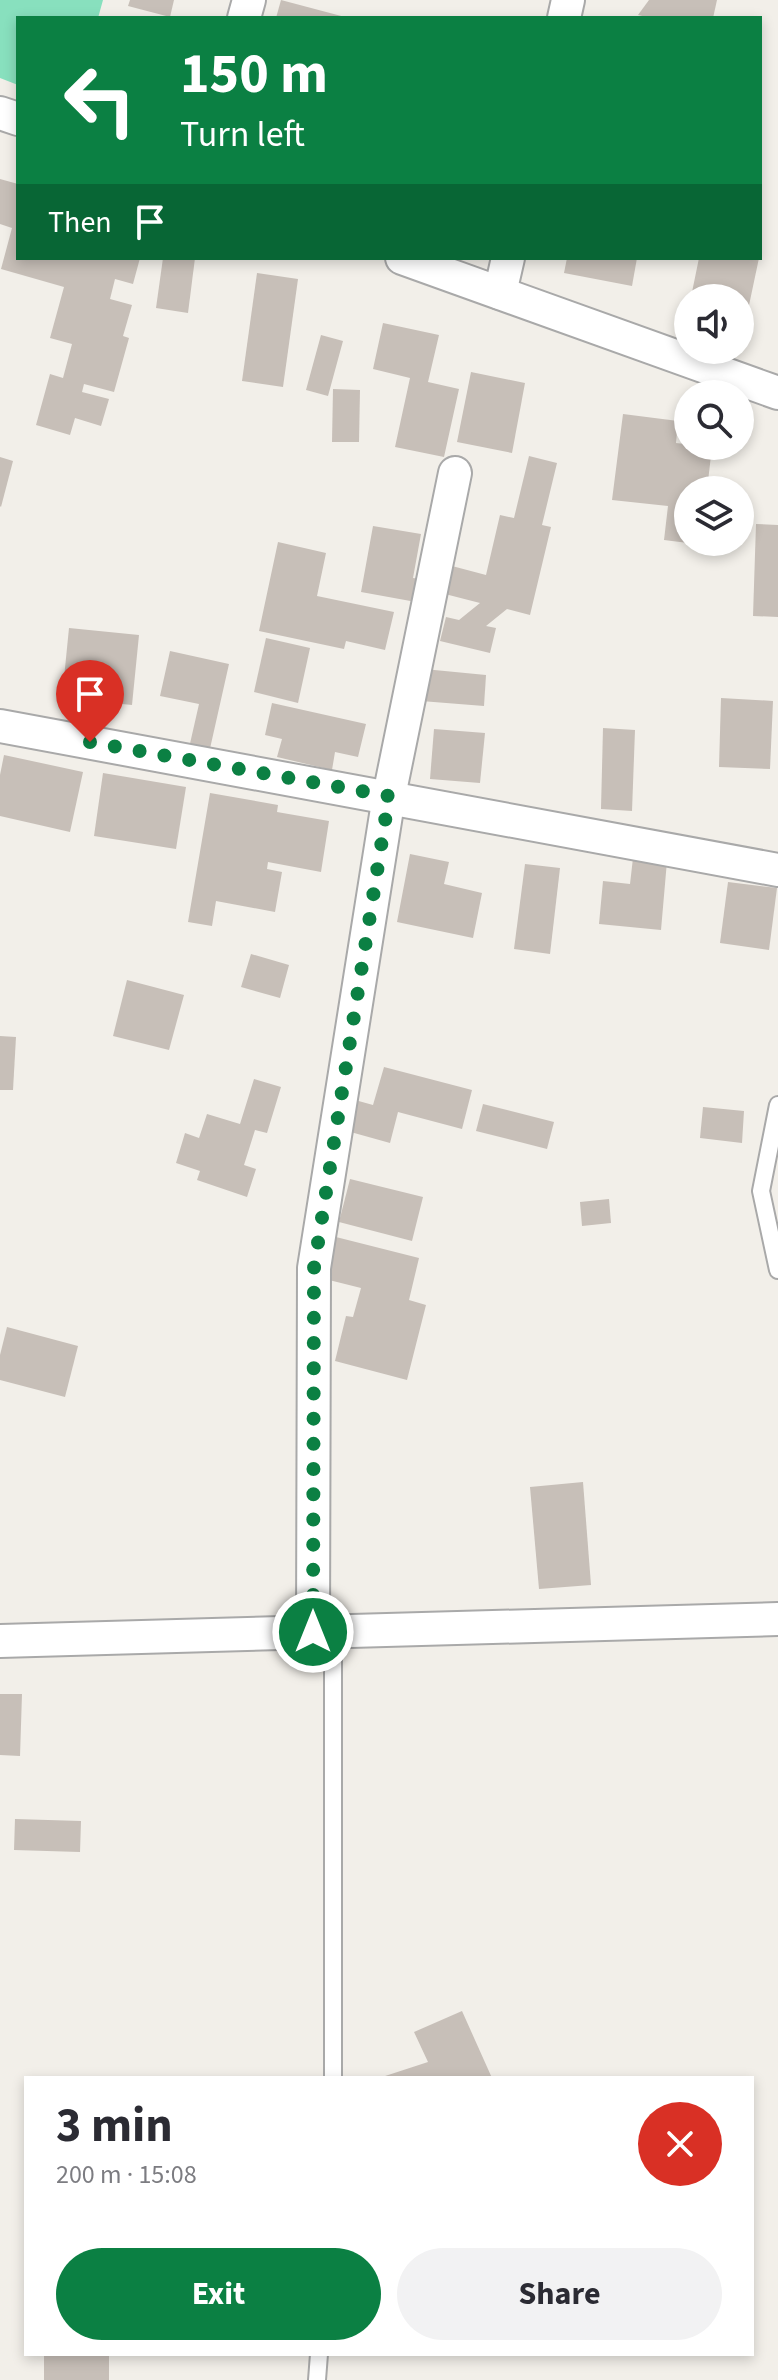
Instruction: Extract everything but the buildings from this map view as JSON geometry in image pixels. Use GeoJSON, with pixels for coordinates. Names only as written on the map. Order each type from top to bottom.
{"type":"FeatureCollection","features":[{"type":"Feature","properties":{"kind":"street"},"geometry":{"type":"LineString","coordinates":[[408,260],[778,393]]}},
{"type":"Feature","properties":{"kind":"street"},"geometry":{"type":"LineString","coordinates":[[500,293],[508,260]]}},
{"type":"Feature","properties":{"kind":"street"},"geometry":{"type":"LineString","coordinates":[[323,1632],[314,1268],[389,796],[455,473]]}},
{"type":"Feature","properties":{"kind":"street"},"geometry":{"type":"LineString","coordinates":[[0,726],[778,870]]}},
{"type":"Feature","properties":{"kind":"street"},"geometry":{"type":"LineString","coordinates":[[0,1641],[778,1619]]}},
{"type":"Feature","properties":{"kind":"lane"},"geometry":{"type":"LineString","coordinates":[[778,1105],[761,1191],[778,1270]]}},
{"type":"Feature","properties":{"kind":"lane"},"geometry":{"type":"LineString","coordinates":[[323,1632],[333,2076]]}},
{"type":"Feature","properties":{"kind":"lane"},"geometry":{"type":"LineString","coordinates":[[317,2380],[319,2356]]}},
{"type":"Feature","properties":{"kind":"green space"},"geometry":{"type":"Polygon","coordinates":[[[0,0],[103,0],[99,16],[16,16],[16,84],[0,78],[0,0]]]}},
{"type":"Feature","properties":{"kind":"route"},"geometry":{"type":"LineString","coordinates":[[90,742],[389,796],[314,1268],[313,1632]]}}]}
